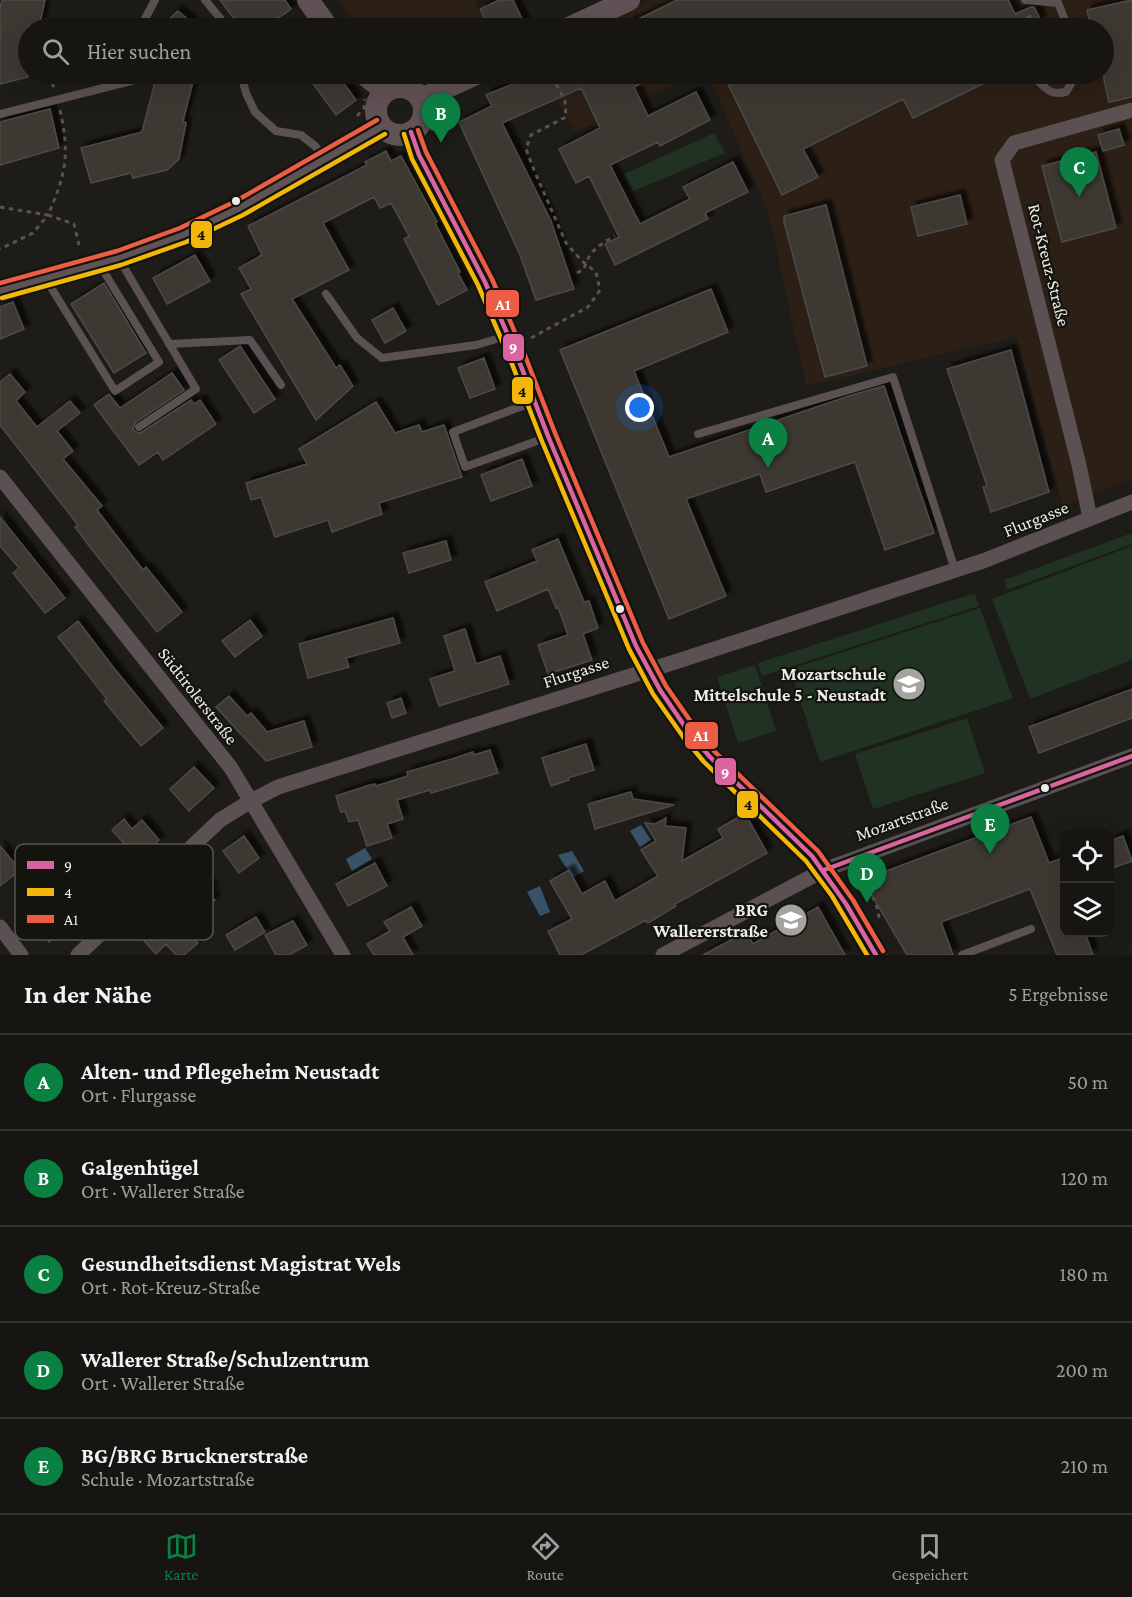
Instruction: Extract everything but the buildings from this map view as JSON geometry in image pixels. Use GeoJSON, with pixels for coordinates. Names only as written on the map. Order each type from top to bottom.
{"type":"FeatureCollection","features":[{"type":"Feature","properties":{"kind":"street"},"geometry":{"type":"LineString","coordinates":[[308,0],[321,18]]}},
{"type":"Feature","properties":{"kind":"street"},"geometry":{"type":"LineString","coordinates":[[590,18],[629,0]]}},
{"type":"Feature","properties":{"kind":"street"},"geometry":{"type":"LineString","coordinates":[[373,84],[379,97],[375,106],[376,117],[381,127],[396,135],[411,132],[423,119],[424,110],[421,99],[406,87],[384,84]]}},
{"type":"Feature","properties":{"kind":"street"},"geometry":{"type":"LineString","coordinates":[[421,99],[454,84]]}},
{"type":"Feature","properties":{"kind":"street","name":"Rot-Kreuz-Straße"},"geometry":{"type":"LineString","coordinates":[[1090,518],[1079,465],[1002,160],[1014,143],[1132,110]]}},
{"type":"Feature","properties":{"kind":"street"},"geometry":{"type":"LineString","coordinates":[[0,291],[100,263],[192,231],[239,208],[381,127]]}},
{"type":"Feature","properties":{"kind":"street"},"geometry":{"type":"LineString","coordinates":[[411,132],[419,155],[517,338],[535,401],[548,436],[636,646],[648,669],[690,734],[710,757],[824,870],[850,909],[876,955]]}},
{"type":"Feature","properties":{"kind":"street","name":"Südtirolerstraße"},"geometry":{"type":"LineString","coordinates":[[0,477],[231,768],[343,955]]}},
{"type":"Feature","properties":{"kind":"street","name":"Flurgasse"},"geometry":{"type":"LineString","coordinates":[[195,844],[220,820],[278,787],[982,561],[1132,502]]}},
{"type":"Feature","properties":{"kind":"street","name":"Mozartstraße"},"geometry":{"type":"LineString","coordinates":[[663,955],[824,870],[1132,756]]}},
{"type":"Feature","properties":{"kind":"street"},"geometry":{"type":"LineString","coordinates":[[0,927],[21,955]]}},
{"type":"Feature","properties":{"kind":"street","name":"Flurgasse"},"geometry":{"type":"LineString","coordinates":[[78,955],[94,940]]}},
{"type":"Feature","properties":{"kind":"lane"},"geometry":{"type":"LineString","coordinates":[[145,18],[155,0]]}},
{"type":"Feature","properties":{"kind":"lane"},"geometry":{"type":"LineString","coordinates":[[205,0],[220,18]]}},
{"type":"Feature","properties":{"kind":"lane"},"geometry":{"type":"LineString","coordinates":[[1025,0],[1058,2],[1064,18]]}},
{"type":"Feature","properties":{"kind":"lane"},"geometry":{"type":"LineString","coordinates":[[0,114],[120,84]]}},
{"type":"Feature","properties":{"kind":"lane"},"geometry":{"type":"LineString","coordinates":[[244,84],[255,112],[276,131],[301,135],[315,146],[324,159]]}},
{"type":"Feature","properties":{"kind":"lane"},"geometry":{"type":"LineString","coordinates":[[1041,84],[1046,90],[1057,94],[1066,92],[1071,84]]}},
{"type":"Feature","properties":{"kind":"lane"},"geometry":{"type":"LineString","coordinates":[[45,278],[115,391],[159,362],[100,263]]}},
{"type":"Feature","properties":{"kind":"lane"},"geometry":{"type":"LineString","coordinates":[[100,263],[170,344],[196,389],[139,427]]}},
{"type":"Feature","properties":{"kind":"lane"},"geometry":{"type":"LineString","coordinates":[[326,294],[357,338],[382,358],[517,338]]}},
{"type":"Feature","properties":{"kind":"lane"},"geometry":{"type":"LineString","coordinates":[[170,344],[250,340],[281,385]]}},
{"type":"Feature","properties":{"kind":"lane"},"geometry":{"type":"LineString","coordinates":[[698,434],[893,377],[955,570]]}},
{"type":"Feature","properties":{"kind":"lane"},"geometry":{"type":"LineString","coordinates":[[535,401],[453,432],[465,467],[548,436]]}},
{"type":"Feature","properties":{"kind":"lane"},"geometry":{"type":"LineString","coordinates":[[962,955],[1031,929]]}},
{"type":"Feature","properties":{"kind":"path"},"geometry":{"type":"LineString","coordinates":[[0,249],[33,233],[48,214],[58,192],[66,165],[65,133],[53,84]]}},
{"type":"Feature","properties":{"kind":"path"},"geometry":{"type":"LineString","coordinates":[[354,120],[364,108],[371,84]]}},
{"type":"Feature","properties":{"kind":"path"},"geometry":{"type":"LineString","coordinates":[[517,338],[588,307],[600,290],[596,272],[582,261],[566,243],[526,149],[531,135],[566,117],[565,101],[556,84]]}},
{"type":"Feature","properties":{"kind":"path"},"geometry":{"type":"LineString","coordinates":[[0,207],[48,214],[74,224],[100,263]]}},
{"type":"Feature","properties":{"kind":"path"},"geometry":{"type":"LineString","coordinates":[[577,273],[584,269],[587,257],[602,243],[615,236]]}},
{"type":"Feature","properties":{"kind":"shaded area"},"geometry":{"type":"Polygon","coordinates":[[[338,0],[474,0],[482,18],[350,18],[338,0]]]}},
{"type":"Feature","properties":{"kind":"shaded area"},"geometry":{"type":"Polygon","coordinates":[[[649,0],[1132,0],[1132,479],[1063,507],[1016,337],[806,386],[769,214],[712,84],[1114,84],[1114,18],[613,18],[649,0]]]}},
{"type":"Feature","properties":{"kind":"shaded area"},"geometry":{"type":"Polygon","coordinates":[[[549,84],[675,84],[575,132],[549,84]]]}},
{"type":"Feature","properties":{"kind":"green space"},"geometry":{"type":"Polygon","coordinates":[[[714,133],[725,153],[633,191],[624,174],[714,133]]]}},
{"type":"Feature","properties":{"kind":"green space"},"geometry":{"type":"Polygon","coordinates":[[[1132,533],[1132,544],[1007,590],[1004,580],[1132,533]]]}},
{"type":"Feature","properties":{"kind":"green space"},"geometry":{"type":"Polygon","coordinates":[[[1132,546],[1132,660],[1030,699],[992,599],[1132,546]]]}},
{"type":"Feature","properties":{"kind":"green space"},"geometry":{"type":"Polygon","coordinates":[[[975,593],[979,606],[762,676],[758,663],[975,593]]]}},
{"type":"Feature","properties":{"kind":"green space"},"geometry":{"type":"Polygon","coordinates":[[[980,608],[1013,698],[820,762],[790,669],[980,608]]]}},
{"type":"Feature","properties":{"kind":"green space"},"geometry":{"type":"Polygon","coordinates":[[[755,665],[776,731],[738,743],[717,677],[755,665]]]}},
{"type":"Feature","properties":{"kind":"green space"},"geometry":{"type":"Polygon","coordinates":[[[967,718],[985,773],[873,809],[855,754],[967,718]]]}},
{"type":"Feature","properties":{"kind":"water"},"geometry":{"type":"Polygon","coordinates":[[[641,825],[651,840],[640,847],[630,831],[641,825]]]}},
{"type":"Feature","properties":{"kind":"water"},"geometry":{"type":"Polygon","coordinates":[[[365,848],[372,859],[352,871],[346,859],[365,848]]]}},
{"type":"Feature","properties":{"kind":"water"},"geometry":{"type":"Polygon","coordinates":[[[572,851],[584,871],[573,878],[558,855],[572,851]]]}},
{"type":"Feature","properties":{"kind":"water"},"geometry":{"type":"Polygon","coordinates":[[[540,886],[550,912],[540,916],[527,892],[540,886]]]}},
{"type":"Feature","properties":{"kind":"transit line","name":"A1"},"geometry":{"type":"LineString","coordinates":[[0,283],[117,251],[180,228],[236,201],[377,120]]}},
{"type":"Feature","properties":{"kind":"transit line","name":"A1"},"geometry":{"type":"LineString","coordinates":[[418,130],[426,152],[492,279],[643,643],[666,686],[715,752],[818,851],[853,900],[883,951]]}},
{"type":"Feature","properties":{"kind":"transit line","name":"9"},"geometry":{"type":"LineString","coordinates":[[411,132],[419,155],[485,282],[636,646],[660,690],[690,734],[710,757],[812,856],[846,904],[876,955]]}},
{"type":"Feature","properties":{"kind":"transit line","name":"4"},"geometry":{"type":"LineString","coordinates":[[2,298],[121,265],[186,242],[243,215],[385,134]]}},
{"type":"Feature","properties":{"kind":"transit line","name":"4"},"geometry":{"type":"LineString","coordinates":[[404,134],[412,159],[478,285],[629,649],[653,694],[704,762],[806,861],[832,896],[867,955]]}},
{"type":"Feature","properties":{"kind":"transit line","name":"9"},"geometry":{"type":"LineString","coordinates":[[824,870],[1132,756]]}},
{"type":"Feature","properties":{"kind":"place","name":"Galgenhügel"},"geometry":{"type":"Point","coordinates":[441,143]}},
{"type":"Feature","properties":{"kind":"place","name":"Gesundheitsdienst Magistrat Wels"},"geometry":{"type":"Point","coordinates":[1079,197]}},
{"type":"Feature","properties":{"kind":"place","name":"Alten- und Pflegeheim Neustadt"},"geometry":{"type":"Point","coordinates":[768,468]}},
{"type":"Feature","properties":{"kind":"place","name":"Mozartschule Mittelschule 5 - Neustadt"},"geometry":{"type":"Point","coordinates":[909,684]}},
{"type":"Feature","properties":{"kind":"place","name":"BG/BRG Brucknerstraße"},"geometry":{"type":"Point","coordinates":[990,854]}},
{"type":"Feature","properties":{"kind":"place","name":"Wallerer Straße/Schulzentrum"},"geometry":{"type":"Point","coordinates":[867,903]}},
{"type":"Feature","properties":{"kind":"place","name":"BRG Wallererstraße"},"geometry":{"type":"Point","coordinates":[791,920]}}]}
